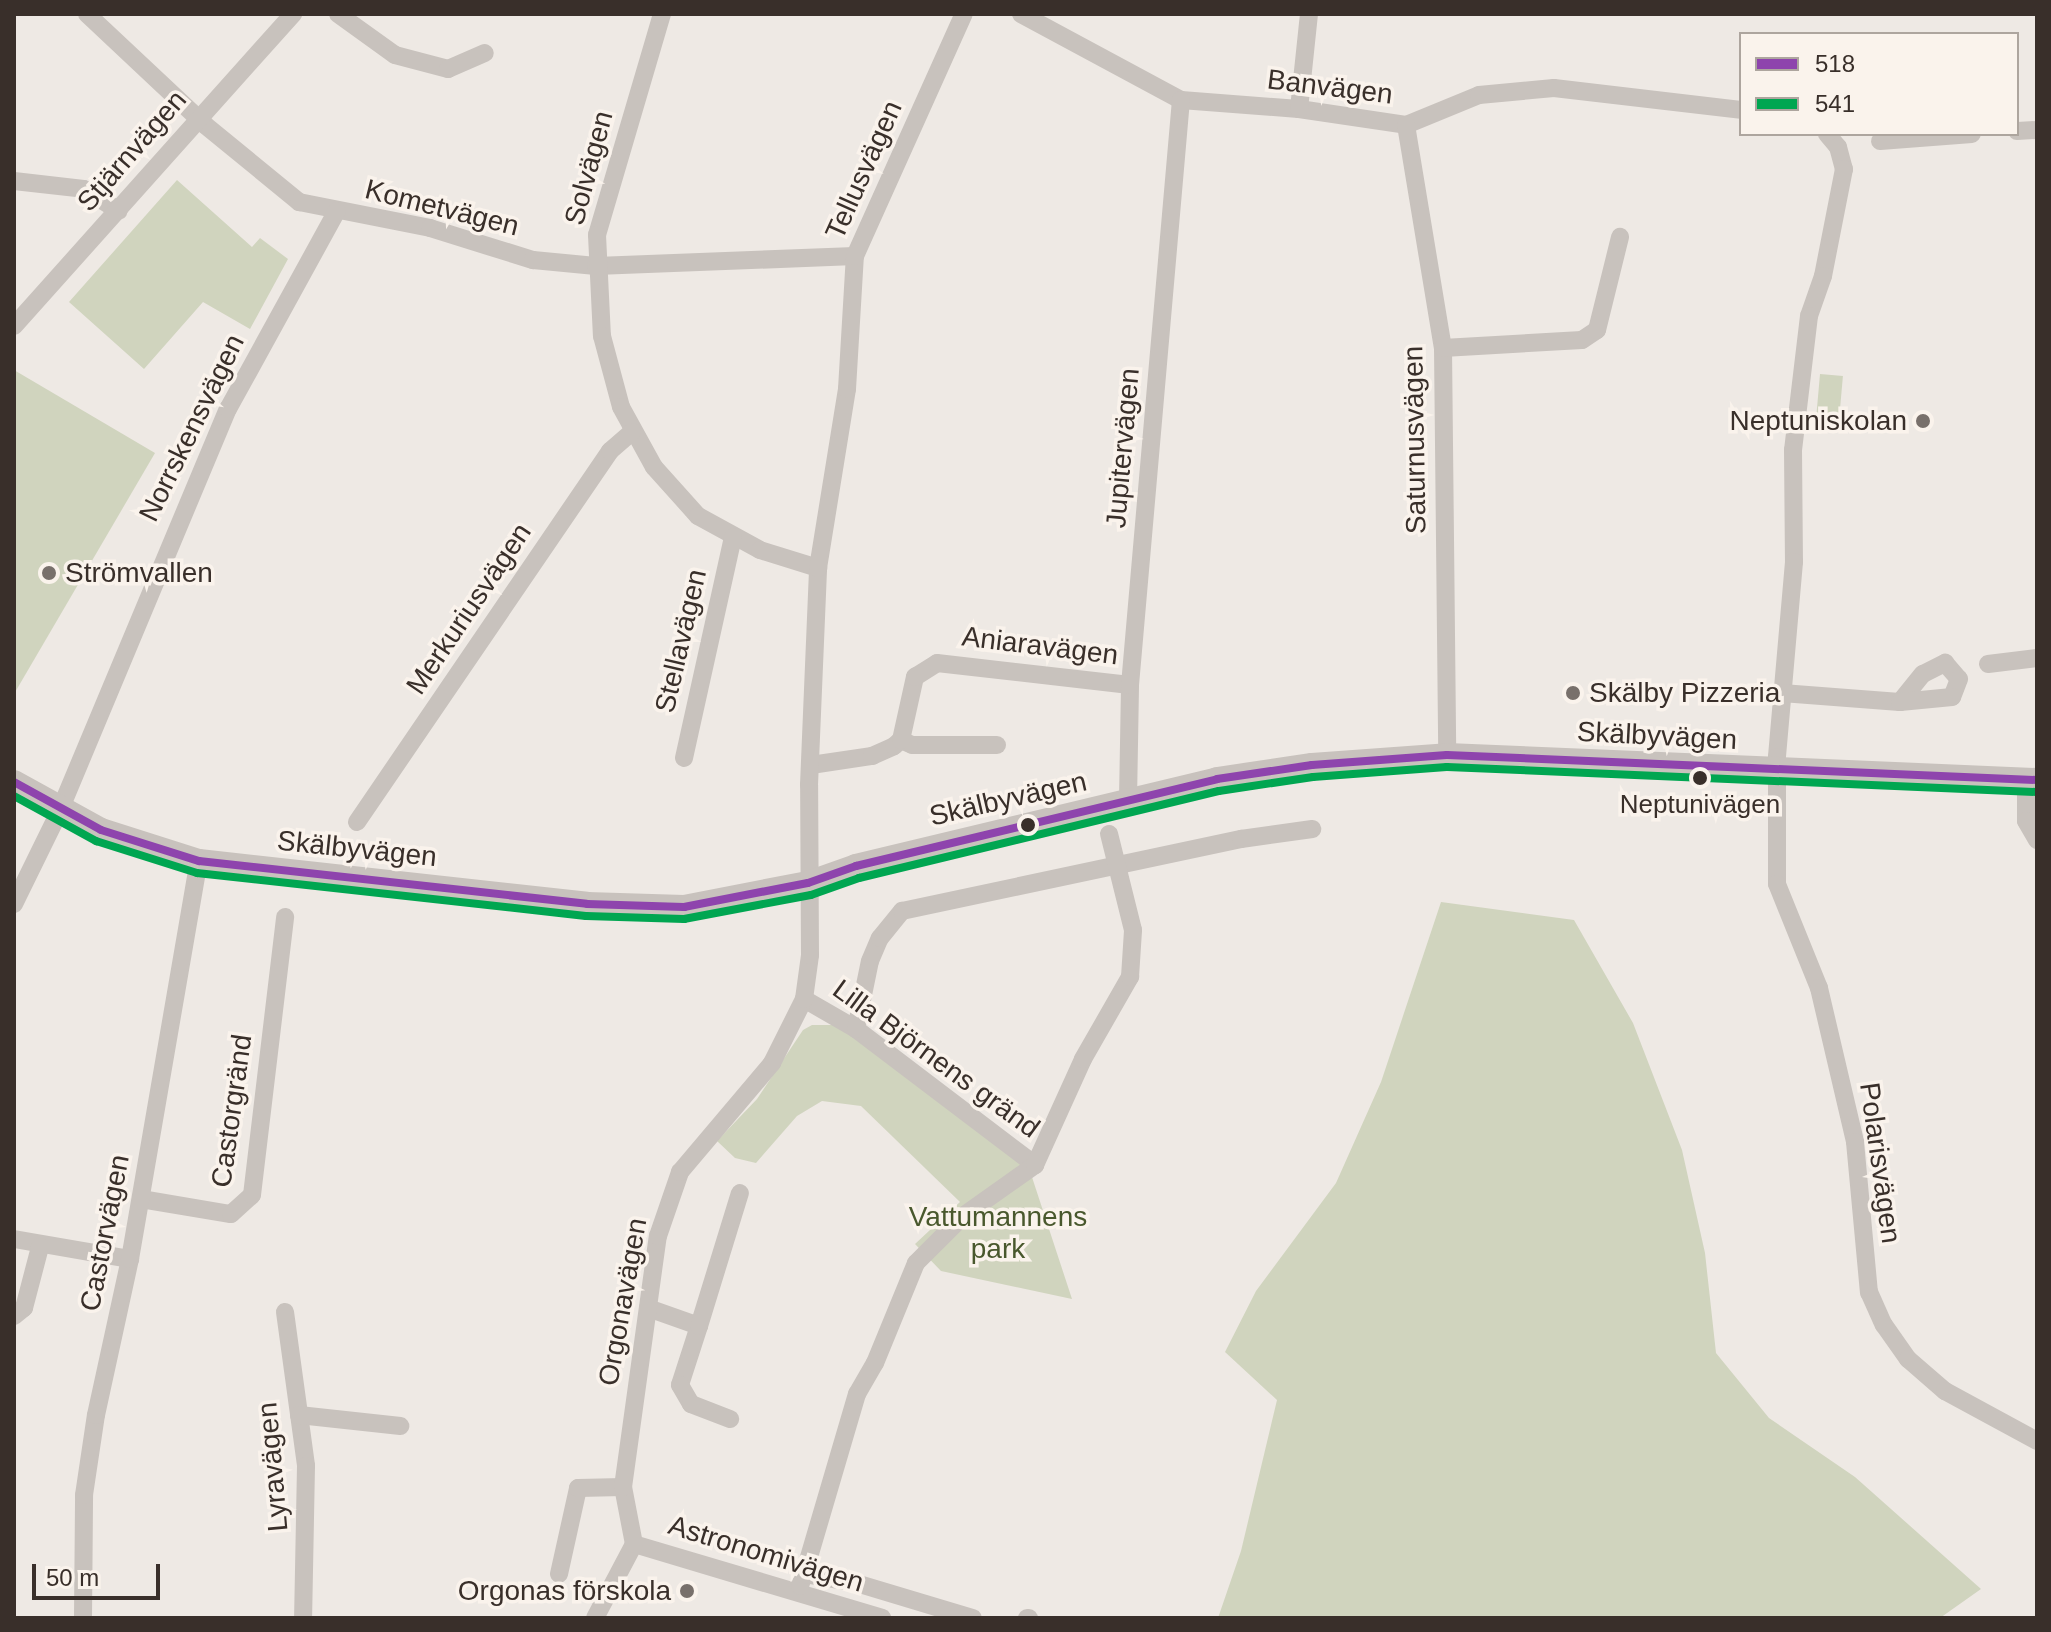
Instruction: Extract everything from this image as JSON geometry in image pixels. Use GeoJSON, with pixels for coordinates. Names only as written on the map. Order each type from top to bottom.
{"type":"FeatureCollection","features":[{"type":"Feature","properties":{"kind":"street","name":"Kometvägen"},"geometry":{"type":"LineString","coordinates":[[87,14],[198,117],[299,202],[430,228],[533,260],[596,266],[855,256]]}},
{"type":"Feature","properties":{"kind":"street","name":"Stjärnvägen"},"geometry":{"type":"LineString","coordinates":[[14,326],[293,14]]}},
{"type":"Feature","properties":{"kind":"street"},"geometry":{"type":"LineString","coordinates":[[338,14],[395,55],[448,69],[485,53]]}},
{"type":"Feature","properties":{"kind":"street","name":"Solvägen"},"geometry":{"type":"LineString","coordinates":[[662,14],[597,235],[596,266],[602,336],[632,432],[698,516],[733,537],[818,568]]}},
{"type":"Feature","properties":{"kind":"street","name":"Tellusvägen"},"geometry":{"type":"LineString","coordinates":[[808,883],[818,568],[847,389],[855,256],[964,14]]}},
{"type":"Feature","properties":{"kind":"street","name":"Banvägen"},"geometry":{"type":"LineString","coordinates":[[1021,14],[1181,100],[1299,109],[1406,125],[1479,95],[1554,88],[1739,110]]}},
{"type":"Feature","properties":{"kind":"street"},"geometry":{"type":"LineString","coordinates":[[1299,109],[1309,14]]}},
{"type":"Feature","properties":{"kind":"street","name":"Jupitervägen"},"geometry":{"type":"LineString","coordinates":[[1128,801],[1130,685],[1181,100]]}},
{"type":"Feature","properties":{"kind":"street","name":"Saturnusvägen"},"geometry":{"type":"LineString","coordinates":[[1406,125],[1443,348],[1447,755]]}},
{"type":"Feature","properties":{"kind":"street"},"geometry":{"type":"LineString","coordinates":[[1777,772],[1794,562],[1793,450],[1809,316],[1823,276],[1844,169],[1838,147],[1829,136]]}},
{"type":"Feature","properties":{"kind":"street"},"geometry":{"type":"LineString","coordinates":[[1880,141],[1946,136]]}},
{"type":"Feature","properties":{"kind":"street"},"geometry":{"type":"LineString","coordinates":[[14,181],[84,189],[119,211]]}},
{"type":"Feature","properties":{"kind":"street","name":"Norrskensvägen"},"geometry":{"type":"LineString","coordinates":[[14,904],[60,810],[228,409],[337,211]]}},
{"type":"Feature","properties":{"kind":"street"},"geometry":{"type":"LineString","coordinates":[[1443,348],[1582,340],[1597,330],[1620,237]]}},
{"type":"Feature","properties":{"kind":"street","name":"Merkuriusvägen"},"geometry":{"type":"LineString","coordinates":[[357,822],[610,451],[632,432]]}},
{"type":"Feature","properties":{"kind":"street","name":"Stellavägen"},"geometry":{"type":"LineString","coordinates":[[684,758],[733,537]]}},
{"type":"Feature","properties":{"kind":"street"},"geometry":{"type":"LineString","coordinates":[[1988,664],[2037,658]]}},
{"type":"Feature","properties":{"kind":"street","name":"Aniaravägen"},"geometry":{"type":"LineString","coordinates":[[901,740],[915,677],[937,663],[1130,685]]}},
{"type":"Feature","properties":{"kind":"street"},"geometry":{"type":"LineString","coordinates":[[1782,693],[1900,702]]}},
{"type":"Feature","properties":{"kind":"street"},"geometry":{"type":"LineString","coordinates":[[811,765],[884,753],[901,740],[912,745],[997,745]]}},
{"type":"Feature","properties":{"kind":"street","name":"Skälbyvägen"},"geometry":{"type":"LineString","coordinates":[[14,782],[101,830],[199,861],[600,905],[684,907],[808,883],[856,866],[1128,801],[1312,765],[1447,755],[1777,772],[2031,780]]}},
{"type":"Feature","properties":{"kind":"street","name":"Polarisvägen"},"geometry":{"type":"LineString","coordinates":[[1777,772],[1777,884],[1819,988],[1836,1056],[1855,1142],[1869,1292],[1908,1359],[1945,1391],[2037,1441]]}},
{"type":"Feature","properties":{"kind":"street"},"geometry":{"type":"LineString","coordinates":[[2031,780],[2026,821],[2037,840]]}},
{"type":"Feature","properties":{"kind":"street"},"geometry":{"type":"LineString","coordinates":[[856,1029],[870,961],[880,938],[902,911],[1120,864],[1312,829]]}},
{"type":"Feature","properties":{"kind":"street"},"geometry":{"type":"LineString","coordinates":[[973,1618],[856,1583],[801,1583],[857,1394],[875,1363],[916,1263],[963,1216],[1035,1165],[1134,961],[1120,864],[1109,834]]}},
{"type":"Feature","properties":{"kind":"street","name":"Castorvägen"},"geometry":{"type":"LineString","coordinates":[[83,1618],[84,1495],[141,1199],[199,861]]}},
{"type":"Feature","properties":{"kind":"street","name":"Orgonavägen"},"geometry":{"type":"LineString","coordinates":[[634,1544],[623,1487],[658,1236],[680,1172],[772,1063],[804,999],[810,955],[808,883]]}},
{"type":"Feature","properties":{"kind":"street","name":"Castorgränd"},"geometry":{"type":"LineString","coordinates":[[141,1199],[231,1214],[252,1195],[285,917]]}},
{"type":"Feature","properties":{"kind":"street","name":"Lilla Björnens gränd"},"geometry":{"type":"LineString","coordinates":[[804,999],[856,1029],[1035,1165]]}},
{"type":"Feature","properties":{"kind":"street"},"geometry":{"type":"LineString","coordinates":[[730,1419],[691,1404],[680,1385],[740,1193]]}},
{"type":"Feature","properties":{"kind":"street"},"geometry":{"type":"LineString","coordinates":[[14,1239],[40,1247],[130,1259]]}},
{"type":"Feature","properties":{"kind":"street"},"geometry":{"type":"LineString","coordinates":[[14,1316],[24,1308],[40,1247]]}},
{"type":"Feature","properties":{"kind":"street"},"geometry":{"type":"LineString","coordinates":[[648,1308],[699,1326]]}},
{"type":"Feature","properties":{"kind":"street","name":"Lyravägen"},"geometry":{"type":"LineString","coordinates":[[285,1312],[299,1415],[308,1535],[303,1618]]}},
{"type":"Feature","properties":{"kind":"street"},"geometry":{"type":"LineString","coordinates":[[299,1415],[400,1426]]}},
{"type":"Feature","properties":{"kind":"street"},"geometry":{"type":"LineString","coordinates":[[559,1574],[578,1488],[623,1487]]}},
{"type":"Feature","properties":{"kind":"street"},"geometry":{"type":"LineString","coordinates":[[595,1618],[634,1544]]}},
{"type":"Feature","properties":{"kind":"street","name":"Astronomivägen"},"geometry":{"type":"LineString","coordinates":[[634,1544],[801,1583],[871,1616]]}},
{"type":"Feature","properties":{"kind":"green space"},"geometry":{"type":"Polygon","coordinates":[[[177,180],[252,247],[260,238],[288,259],[250,329],[203,302],[144,369],[69,302],[177,180]]]}},
{"type":"Feature","properties":{"kind":"green space","name":"Strömvallen"},"geometry":{"type":"Polygon","coordinates":[[[14,370],[155,453],[14,694],[14,370]]]}},
{"type":"Feature","properties":{"kind":"green space"},"geometry":{"type":"Polygon","coordinates":[[[1820,374],[1843,376],[1839,423],[1816,421],[1820,374]]]}},
{"type":"Feature","properties":{"kind":"green space"},"geometry":{"type":"Polygon","coordinates":[[[1441,902],[1574,920],[1633,1023],[1682,1150],[1705,1253],[1716,1353],[1769,1418],[1855,1477],[1981,1589],[1940,1618],[1218,1618],[1241,1551],[1277,1400],[1225,1352],[1256,1291],[1336,1183],[1381,1082],[1441,902]]]}},
{"type":"Feature","properties":{"kind":"green space","name":"Vattumannens park"},"geometry":{"type":"Polygon","coordinates":[[[812,1025],[833,1025],[854,1036],[1029,1168],[1072,1299],[941,1271],[915,1244],[960,1202],[861,1106],[822,1101],[797,1116],[756,1163],[735,1158],[717,1141],[757,1099],[803,1030],[812,1025]]]}},
{"type":"Feature","properties":{"kind":"transit line","name":"518"},"geometry":{"type":"LineString","coordinates":[[14,782],[101,830],[199,861],[587,904],[684,907],[808,883],[856,866],[1217,779],[1312,765],[1447,755],[2037,780]]}},
{"type":"Feature","properties":{"kind":"transit line","name":"541"},"geometry":{"type":"LineString","coordinates":[[14,796],[96,841],[197,873],[586,916],[684,919],[811,895],[859,878],[1219,791],[1313,777],[1447,767],[2036,792]]}},
{"type":"Feature","properties":{"kind":"place","name":"Neptuniskolan"},"geometry":{"type":"Point","coordinates":[1923,421]}},
{"type":"Feature","properties":{"kind":"place","name":"Strömvallen"},"geometry":{"type":"Point","coordinates":[49,573]}},
{"type":"Feature","properties":{"kind":"place","name":"Skälby Pizzeria"},"geometry":{"type":"Point","coordinates":[1573,693]}},
{"type":"Feature","properties":{"kind":"place","name":"Neptunivägen"},"geometry":{"type":"Point","coordinates":[1700,778]}},
{"type":"Feature","properties":{"kind":"place","name":"Orgonas förskola"},"geometry":{"type":"Point","coordinates":[687,1591]}}]}
